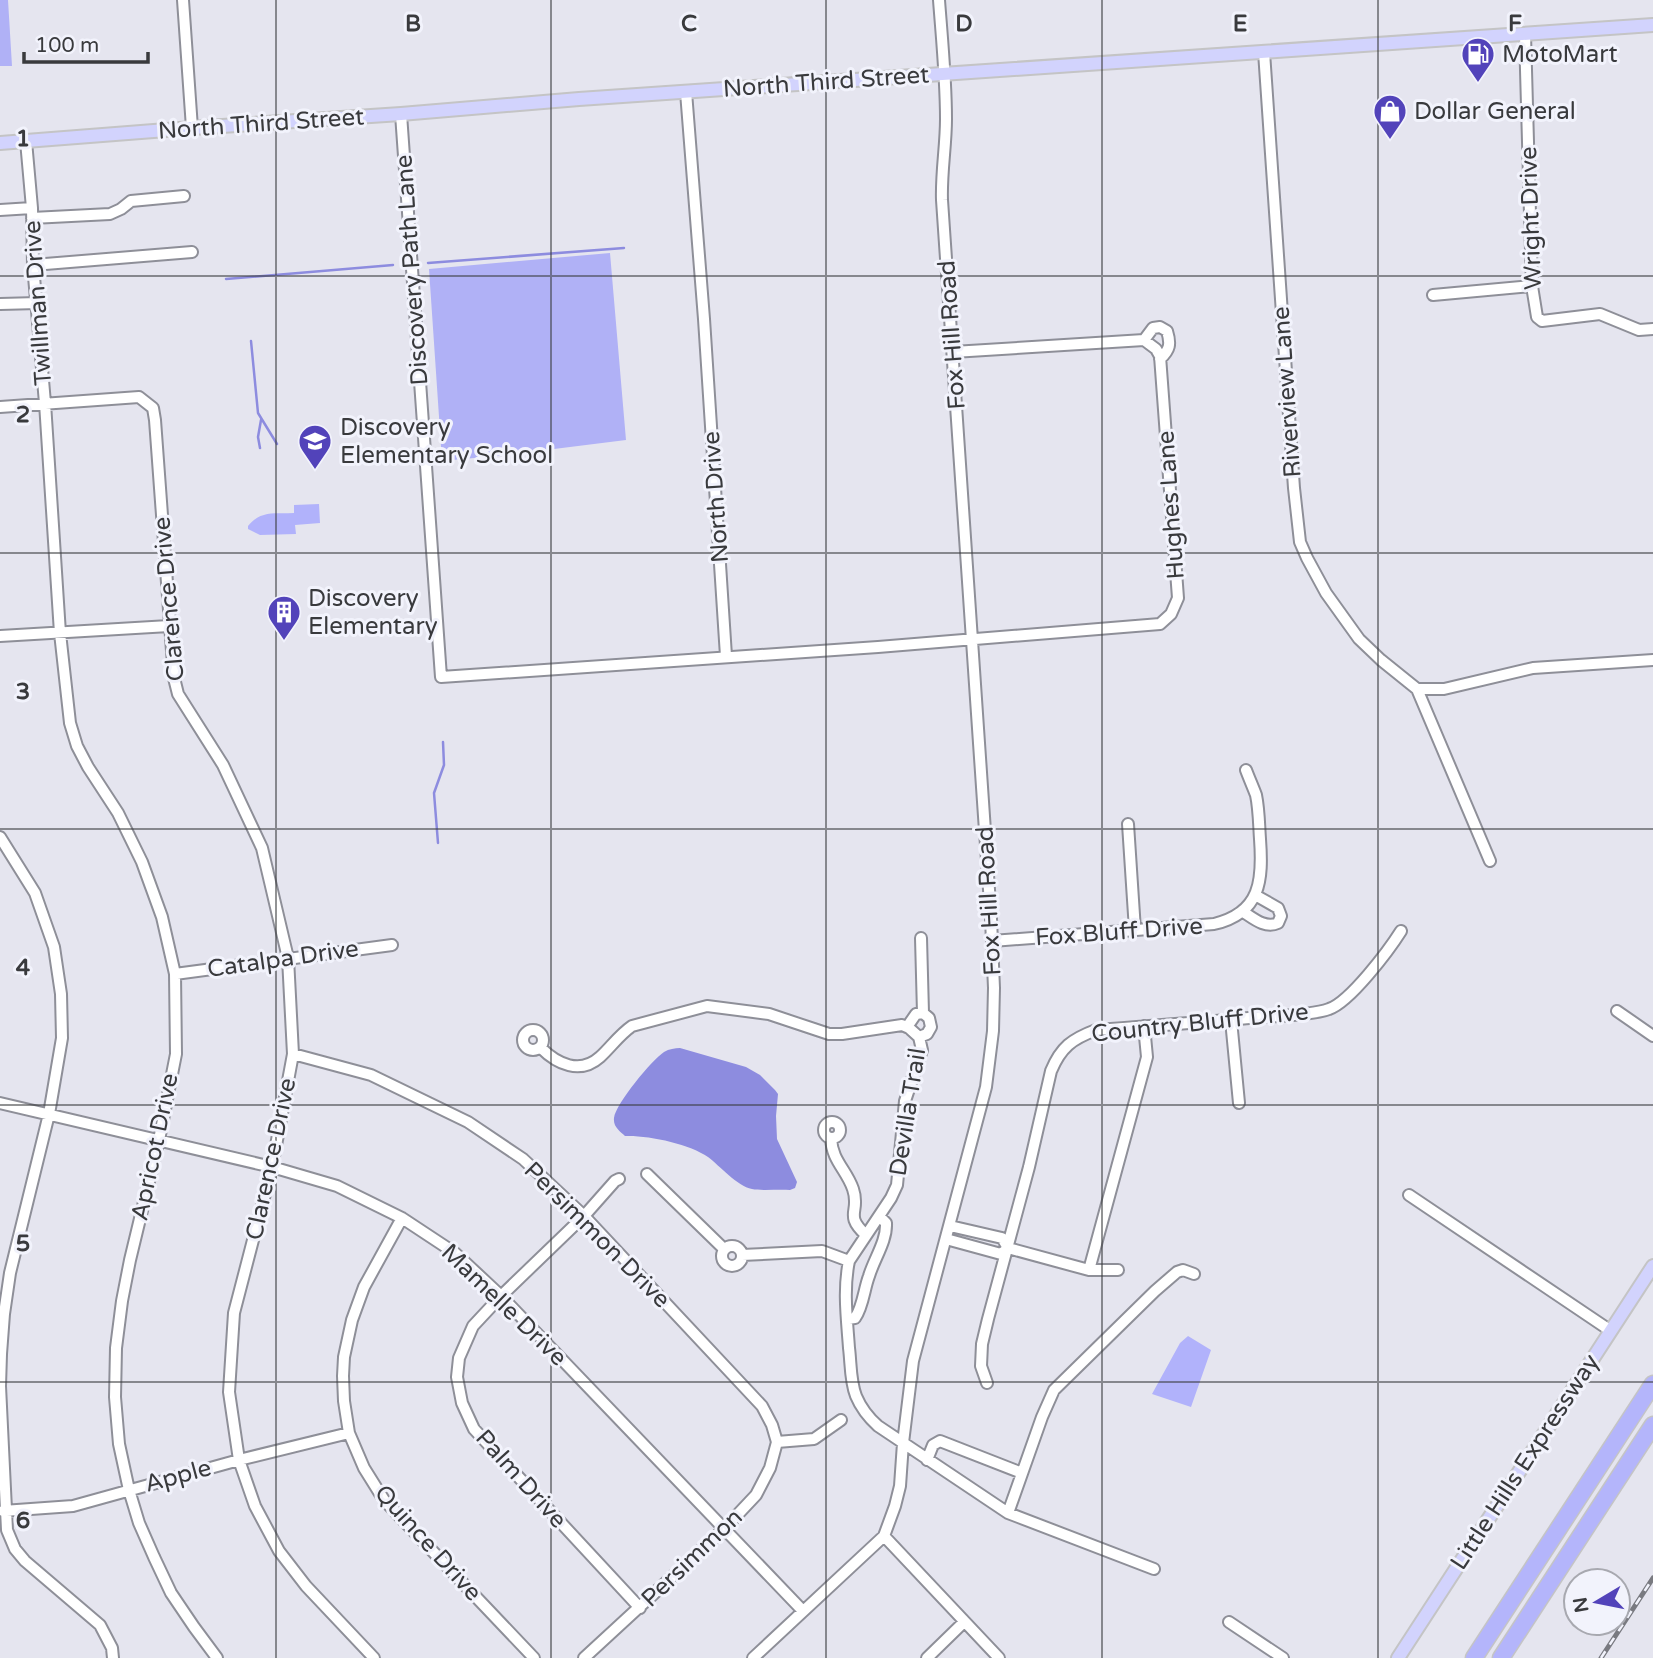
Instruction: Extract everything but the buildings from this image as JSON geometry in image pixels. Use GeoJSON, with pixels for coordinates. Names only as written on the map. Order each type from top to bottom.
{"type":"FeatureCollection","features":[{"type":"Feature","properties":{"kind":"highway"},"geometry":{"type":"LineString","coordinates":[[1474,1658],[1653,1384]]}},
{"type":"Feature","properties":{"kind":"highway"},"geometry":{"type":"LineString","coordinates":[[1501,1658],[1653,1425]]}},
{"type":"Feature","properties":{"kind":"main road","name":"North Third Street"},"geometry":{"type":"LineString","coordinates":[[0,143],[565,100],[1653,25]]}},
{"type":"Feature","properties":{"kind":"main road","name":"Little Hills Expressway"},"geometry":{"type":"LineString","coordinates":[[1398,1658],[1653,1266]]}},
{"type":"Feature","properties":{"kind":"street"},"geometry":{"type":"LineString","coordinates":[[183,0],[192,128]]}},
{"type":"Feature","properties":{"kind":"street","name":"Fox Hill Road"},"geometry":{"type":"LineString","coordinates":[[753,1658],[884,1536],[900,1486],[913,1361],[986,1087],[993,1031],[992,942],[942,201],[941,178],[946,121],[939,0]]}},
{"type":"Feature","properties":{"kind":"street","name":"Wright Drive"},"geometry":{"type":"LineString","coordinates":[[1525,34],[1532,286],[1537,317],[1542,320],[1600,314],[1639,330],[1653,329]]}},
{"type":"Feature","properties":{"kind":"street","name":"Riverview Lane"},"geometry":{"type":"LineString","coordinates":[[1264,52],[1300,542],[1326,593],[1359,639],[1417,689],[1490,861]]}},
{"type":"Feature","properties":{"kind":"street","name":"North Drive"},"geometry":{"type":"LineString","coordinates":[[686,92],[726,656]]}},
{"type":"Feature","properties":{"kind":"street","name":"Discovery Path Lane"},"geometry":{"type":"LineString","coordinates":[[401,114],[441,677],[726,656]]}},
{"type":"Feature","properties":{"kind":"street","name":"Twillman Drive"},"geometry":{"type":"LineString","coordinates":[[26,141],[60,633]]}},
{"type":"Feature","properties":{"kind":"street"},"geometry":{"type":"LineString","coordinates":[[0,210],[110,214],[131,201],[184,196]]}},
{"type":"Feature","properties":{"kind":"street"},"geometry":{"type":"LineString","coordinates":[[33,265],[192,252]]}},
{"type":"Feature","properties":{"kind":"street"},"geometry":{"type":"LineString","coordinates":[[1433,295],[1532,286]]}},
{"type":"Feature","properties":{"kind":"street"},"geometry":{"type":"LineString","coordinates":[[0,304],[38,303]]}},
{"type":"Feature","properties":{"kind":"street","name":"Hughes Lane"},"geometry":{"type":"LineString","coordinates":[[953,352],[1144,340],[1153,328],[1160,327],[1167,331],[1171,343],[1167,354],[1160,359],[1178,598],[1171,614],[1160,624],[973,639]]}},
{"type":"Feature","properties":{"kind":"street"},"geometry":{"type":"LineString","coordinates":[[1144,340],[1156,349],[1160,359]]}},
{"type":"Feature","properties":{"kind":"street","name":"Clarence Drive"},"geometry":{"type":"LineString","coordinates":[[0,407],[139,397],[153,408],[174,678],[178,694],[223,765],[262,848],[288,958],[293,1054],[272,1167],[234,1313],[229,1392],[239,1460],[255,1506],[279,1551],[306,1586],[374,1658]]}},
{"type":"Feature","properties":{"kind":"street"},"geometry":{"type":"LineString","coordinates":[[0,636],[169,626]]}},
{"type":"Feature","properties":{"kind":"street","name":"Apricot Drive"},"geometry":{"type":"LineString","coordinates":[[60,633],[69,723],[88,767],[118,813],[142,862],[162,917],[175,974],[176,1054],[159,1140],[127,1274],[116,1348],[115,1397],[119,1444],[139,1523],[171,1593],[218,1658]]}},
{"type":"Feature","properties":{"kind":"street"},"geometry":{"type":"LineString","coordinates":[[726,656],[973,639]]}},
{"type":"Feature","properties":{"kind":"street"},"geometry":{"type":"LineString","coordinates":[[1417,689],[1444,689],[1533,668],[1653,660]]}},
{"type":"Feature","properties":{"kind":"street","name":"Fox Bluff Drive"},"geometry":{"type":"LineString","coordinates":[[992,942],[1214,924],[1230,919],[1242,911],[1255,895],[1262,873],[1256,797],[1246,769]]}},
{"type":"Feature","properties":{"kind":"street"},"geometry":{"type":"LineString","coordinates":[[1128,824],[1135,930]]}},
{"type":"Feature","properties":{"kind":"street"},"geometry":{"type":"LineString","coordinates":[[0,837],[35,893],[54,947],[61,994],[62,1038],[49,1114],[10,1273],[4,1314],[1,1354],[3,1511],[15,1549],[25,1561],[100,1625],[112,1648],[113,1658]]}},
{"type":"Feature","properties":{"kind":"street"},"geometry":{"type":"LineString","coordinates":[[1242,911],[1263,924],[1272,926],[1278,923],[1278,908],[1255,895]]}},
{"type":"Feature","properties":{"kind":"street","name":"Country Bluff Drive"},"geometry":{"type":"LineString","coordinates":[[987,1383],[981,1366],[982,1344],[1029,1167],[1051,1071],[1056,1059],[1071,1041],[1096,1030],[1331,1009],[1352,992],[1389,951],[1401,931]]}},
{"type":"Feature","properties":{"kind":"street"},"geometry":{"type":"LineString","coordinates":[[921,938],[923,1013]]}},
{"type":"Feature","properties":{"kind":"street","name":"Catalpa Drive"},"geometry":{"type":"LineString","coordinates":[[175,974],[392,945]]}},
{"type":"Feature","properties":{"kind":"street","name":"Devilla Trail"},"geometry":{"type":"LineString","coordinates":[[541,1048],[561,1063],[573,1067],[584,1065],[600,1057],[635,1024],[707,1006],[769,1014],[829,1034],[893,1025],[908,1027],[919,1037],[922,1050],[905,1101],[897,1185],[849,1261],[845,1294],[856,1395],[869,1418],[1008,1513],[1154,1569]]}},
{"type":"Feature","properties":{"kind":"street"},"geometry":{"type":"LineString","coordinates":[[1617,1011],[1653,1036]]}},
{"type":"Feature","properties":{"kind":"street"},"geometry":{"type":"LineString","coordinates":[[908,1027],[916,1014],[923,1013],[929,1018],[931,1027],[927,1034],[919,1037]]}},
{"type":"Feature","properties":{"kind":"street"},"geometry":{"type":"LineString","coordinates":[[1231,1020],[1239,1103]]}},
{"type":"Feature","properties":{"kind":"street"},"geometry":{"type":"LineString","coordinates":[[1089,1270],[1147,1057],[1144,1026]]}},
{"type":"Feature","properties":{"kind":"street","name":"Persimmon Drive"},"geometry":{"type":"LineString","coordinates":[[293,1054],[371,1075],[468,1122],[523,1159],[584,1216],[762,1406],[777,1442]]}},
{"type":"Feature","properties":{"kind":"street","name":"Mamelle Drive"},"geometry":{"type":"LineString","coordinates":[[0,1103],[272,1167],[337,1186],[402,1218],[455,1253],[501,1296],[803,1611]]}},
{"type":"Feature","properties":{"kind":"street"},"geometry":{"type":"LineString","coordinates":[[831,1138],[832,1150],[852,1187],[855,1225],[866,1235]]}},
{"type":"Feature","properties":{"kind":"street"},"geometry":{"type":"LineString","coordinates":[[647,1174],[724,1250]]}},
{"type":"Feature","properties":{"kind":"street","name":"Palm Drive"},"geometry":{"type":"LineString","coordinates":[[619,1179],[473,1326],[459,1358],[457,1377],[462,1403],[474,1429],[640,1608]]}},
{"type":"Feature","properties":{"kind":"street"},"geometry":{"type":"LineString","coordinates":[[1409,1195],[1611,1331]]}},
{"type":"Feature","properties":{"kind":"street"},"geometry":{"type":"LineString","coordinates":[[847,1319],[855,1318],[859,1311],[868,1277],[886,1232],[886,1223],[879,1216]]}},
{"type":"Feature","properties":{"kind":"street","name":"Quince Drive"},"geometry":{"type":"LineString","coordinates":[[402,1218],[364,1287],[352,1320],[343,1376],[349,1433],[364,1468],[384,1500],[534,1658]]}},
{"type":"Feature","properties":{"kind":"street"},"geometry":{"type":"LineString","coordinates":[[950,1226],[1002,1238],[1008,1248],[1089,1270],[1118,1270]]}},
{"type":"Feature","properties":{"kind":"street"},"geometry":{"type":"LineString","coordinates":[[946,1239],[1001,1254],[1008,1248]]}},
{"type":"Feature","properties":{"kind":"street"},"geometry":{"type":"LineString","coordinates":[[733,1246],[739,1249],[742,1255],[737,1264],[729,1265],[722,1258],[724,1250],[733,1246]]}},
{"type":"Feature","properties":{"kind":"street"},"geometry":{"type":"LineString","coordinates":[[742,1255],[822,1251],[849,1261]]}},
{"type":"Feature","properties":{"kind":"street"},"geometry":{"type":"LineString","coordinates":[[1008,1513],[1042,1418],[1055,1390],[1177,1272],[1186,1270],[1195,1274]]}},
{"type":"Feature","properties":{"kind":"street"},"geometry":{"type":"LineString","coordinates":[[777,1442],[814,1439],[841,1420]]}},
{"type":"Feature","properties":{"kind":"street","name":"Apple"},"geometry":{"type":"LineString","coordinates":[[3,1511],[74,1506],[239,1460],[349,1433]]}},
{"type":"Feature","properties":{"kind":"street"},"geometry":{"type":"LineString","coordinates":[[927,1460],[933,1445],[940,1441],[1022,1474]]}},
{"type":"Feature","properties":{"kind":"street","name":"Persimmon"},"geometry":{"type":"LineString","coordinates":[[584,1658],[724,1529],[757,1495],[770,1468],[777,1442]]}},
{"type":"Feature","properties":{"kind":"street"},"geometry":{"type":"LineString","coordinates":[[884,1536],[999,1658]]}},
{"type":"Feature","properties":{"kind":"street"},"geometry":{"type":"LineString","coordinates":[[927,1658],[964,1622]]}},
{"type":"Feature","properties":{"kind":"street"},"geometry":{"type":"LineString","coordinates":[[1229,1622],[1283,1658]]}},
{"type":"Feature","properties":{"kind":"shaded area"},"geometry":{"type":"Polygon","coordinates":[[[0,0],[8,0],[12,66],[0,66],[0,0]]]}},
{"type":"Feature","properties":{"kind":"shaded area"},"geometry":{"type":"Polygon","coordinates":[[[610,253],[626,440],[442,461],[429,269],[610,253]]]}},
{"type":"Feature","properties":{"kind":"shaded area"},"geometry":{"type":"Polygon","coordinates":[[[319,504],[320,523],[295,525],[296,534],[260,535],[248,529],[253,521],[263,515],[294,513],[294,505],[319,504]]]}},
{"type":"Feature","properties":{"kind":"shaded area"},"geometry":{"type":"Polygon","coordinates":[[[680,1048],[746,1067],[760,1075],[775,1090],[778,1094],[777,1139],[797,1182],[795,1188],[760,1190],[746,1187],[700,1152],[668,1141],[625,1136],[617,1128],[614,1121],[616,1111],[635,1082],[664,1052],[680,1048]]]}},
{"type":"Feature","properties":{"kind":"shaded area"},"geometry":{"type":"Polygon","coordinates":[[[1188,1336],[1211,1350],[1191,1407],[1152,1394],[1180,1343],[1188,1336]]]}},
{"type":"Feature","properties":{"kind":"waterway"},"geometry":{"type":"LineString","coordinates":[[428,263],[624,248]]}},
{"type":"Feature","properties":{"kind":"waterway"},"geometry":{"type":"LineString","coordinates":[[226,279],[393,265]]}},
{"type":"Feature","properties":{"kind":"waterway"},"geometry":{"type":"LineString","coordinates":[[251,341],[258,413],[277,444]]}},
{"type":"Feature","properties":{"kind":"waterway"},"geometry":{"type":"LineString","coordinates":[[260,448],[258,437],[261,420]]}},
{"type":"Feature","properties":{"kind":"waterway"},"geometry":{"type":"LineString","coordinates":[[438,843],[434,793],[444,765],[443,742]]}},
{"type":"Feature","properties":{"kind":"railway"},"geometry":{"type":"LineString","coordinates":[[1601,1658],[1653,1578]]}},
{"type":"Feature","properties":{"kind":"place","name":"MotoMart"},"geometry":{"type":"Point","coordinates":[1478,84]}},
{"type":"Feature","properties":{"kind":"place","name":"Dollar General"},"geometry":{"type":"Point","coordinates":[1390,141]}},
{"type":"Feature","properties":{"kind":"place","name":"Discovery Elementary School"},"geometry":{"type":"Point","coordinates":[315,471]}},
{"type":"Feature","properties":{"kind":"place","name":"Discovery Elementary"},"geometry":{"type":"Point","coordinates":[284,642]}}]}
